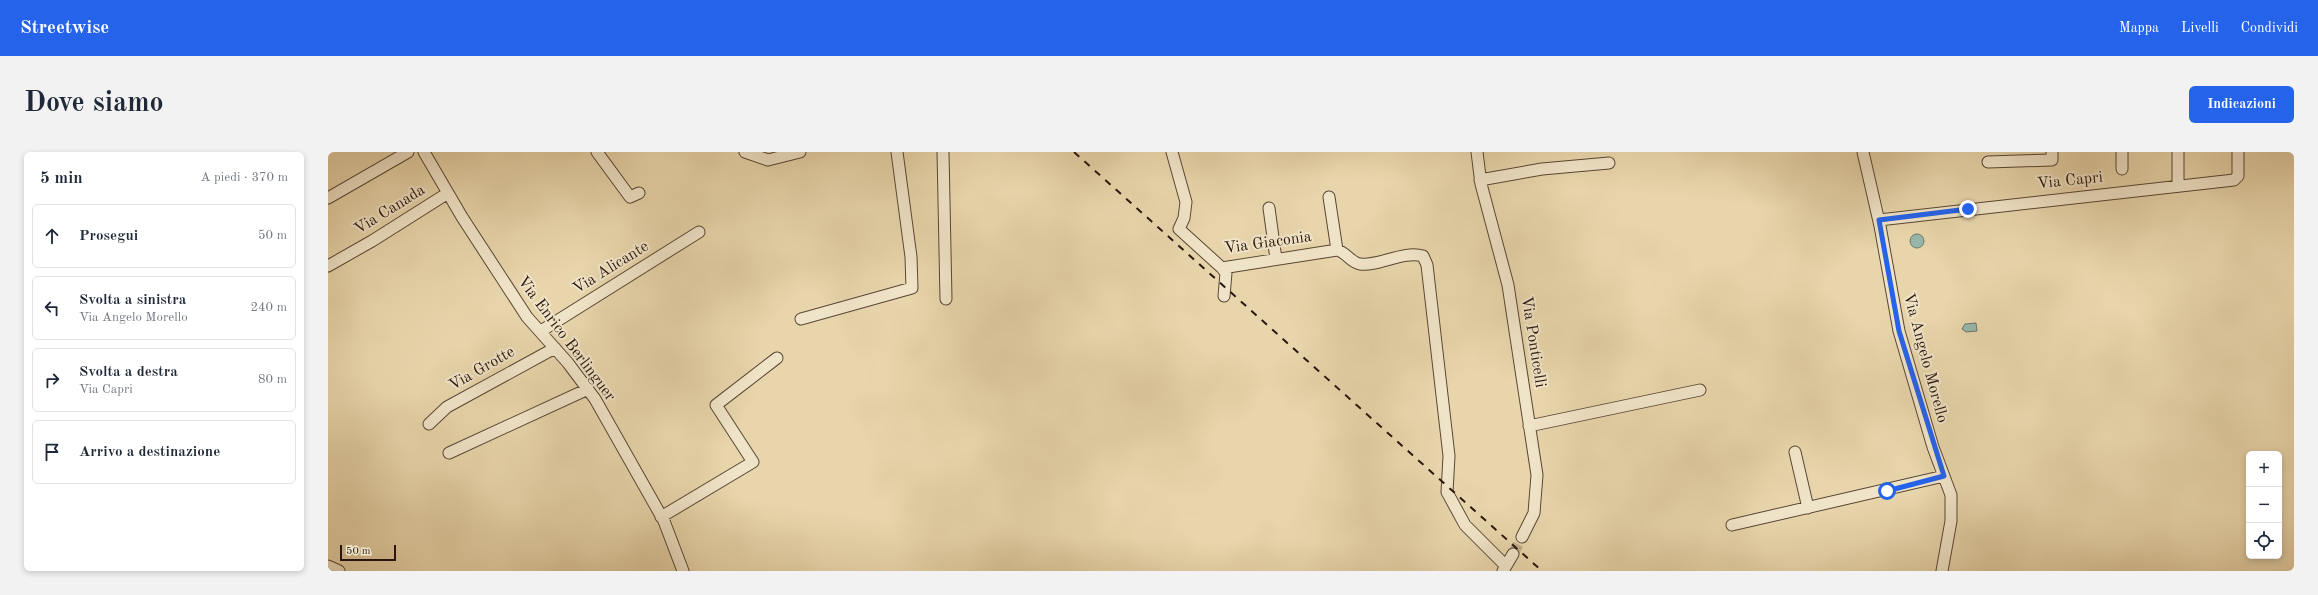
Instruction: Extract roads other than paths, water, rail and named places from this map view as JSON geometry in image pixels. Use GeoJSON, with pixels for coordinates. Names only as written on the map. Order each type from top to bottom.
{"type":"FeatureCollection","features":[{"type":"Feature","properties":{"kind":"street"},"geometry":{"type":"LineString","coordinates":[[328,198],[408,152]]}},
{"type":"Feature","properties":{"kind":"street","name":"Via Enrico Berlinguer"},"geometry":{"type":"LineString","coordinates":[[424,152],[448,193],[527,317],[555,348],[588,389],[661,517],[684,571]]}},
{"type":"Feature","properties":{"kind":"street"},"geometry":{"type":"LineString","coordinates":[[597,152],[630,197],[639,193]]}},
{"type":"Feature","properties":{"kind":"street"},"geometry":{"type":"LineString","coordinates":[[745,152],[768,160],[800,152]]}},
{"type":"Feature","properties":{"kind":"street"},"geometry":{"type":"LineString","coordinates":[[802,319],[912,288],[911,257],[898,152]]}},
{"type":"Feature","properties":{"kind":"street"},"geometry":{"type":"LineString","coordinates":[[943,152],[946,299]]}},
{"type":"Feature","properties":{"kind":"street","name":"Via Giaconia"},"geometry":{"type":"LineString","coordinates":[[1172,152],[1186,202],[1184,218],[1179,229],[1222,268],[1337,250]]}},
{"type":"Feature","properties":{"kind":"street","name":"Via Ponticelli"},"geometry":{"type":"LineString","coordinates":[[1477,152],[1480,180],[1508,285],[1537,475],[1534,513],[1522,537]]}},
{"type":"Feature","properties":{"kind":"street","name":"Via Angelo Morello"},"geometry":{"type":"LineString","coordinates":[[1863,152],[1879,220],[1899,331],[1950,495],[1952,511],[1942,571]]}},
{"type":"Feature","properties":{"kind":"street"},"geometry":{"type":"LineString","coordinates":[[1988,162],[2052,160],[2052,152]]}},
{"type":"Feature","properties":{"kind":"street"},"geometry":{"type":"LineString","coordinates":[[2122,152],[2122,169]]}},
{"type":"Feature","properties":{"kind":"street"},"geometry":{"type":"LineString","coordinates":[[2178,152],[2178,186]]}},
{"type":"Feature","properties":{"kind":"street","name":"Via Capri"},"geometry":{"type":"LineString","coordinates":[[1879,220],[2237,178],[2238,152]]}},
{"type":"Feature","properties":{"kind":"street"},"geometry":{"type":"LineString","coordinates":[[1480,180],[1542,169],[1609,163]]}},
{"type":"Feature","properties":{"kind":"street","name":"Via Canada"},"geometry":{"type":"LineString","coordinates":[[328,266],[372,241],[448,193]]}},
{"type":"Feature","properties":{"kind":"street"},"geometry":{"type":"LineString","coordinates":[[1329,197],[1337,250],[1343,251],[1354,261],[1362,265],[1414,255],[1420,255],[1424,258],[1428,277],[1450,456],[1447,492],[1465,525],[1504,568],[1513,554]]}},
{"type":"Feature","properties":{"kind":"street"},"geometry":{"type":"LineString","coordinates":[[1269,208],[1276,259]]}},
{"type":"Feature","properties":{"kind":"street","name":"Via Alicante"},"geometry":{"type":"LineString","coordinates":[[540,331],[699,232]]}},
{"type":"Feature","properties":{"kind":"street"},"geometry":{"type":"LineString","coordinates":[[1222,268],[1226,273],[1224,296]]}},
{"type":"Feature","properties":{"kind":"street","name":"Via Grotte"},"geometry":{"type":"LineString","coordinates":[[429,424],[447,407],[555,348]]}},
{"type":"Feature","properties":{"kind":"street"},"geometry":{"type":"LineString","coordinates":[[661,517],[753,462],[716,403],[777,358]]}},
{"type":"Feature","properties":{"kind":"street"},"geometry":{"type":"LineString","coordinates":[[449,453],[588,389]]}},
{"type":"Feature","properties":{"kind":"street"},"geometry":{"type":"LineString","coordinates":[[1529,426],[1700,390]]}},
{"type":"Feature","properties":{"kind":"street"},"geometry":{"type":"LineString","coordinates":[[1795,452],[1808,508]]}},
{"type":"Feature","properties":{"kind":"street"},"geometry":{"type":"LineString","coordinates":[[1732,525],[1944,476]]}},
{"type":"Feature","properties":{"kind":"tunnel"},"geometry":{"type":"LineString","coordinates":[[1513,554],[1522,537]]}},
{"type":"Feature","properties":{"kind":"railway"},"geometry":{"type":"LineString","coordinates":[[1074,152],[1542,571]]}}]}
